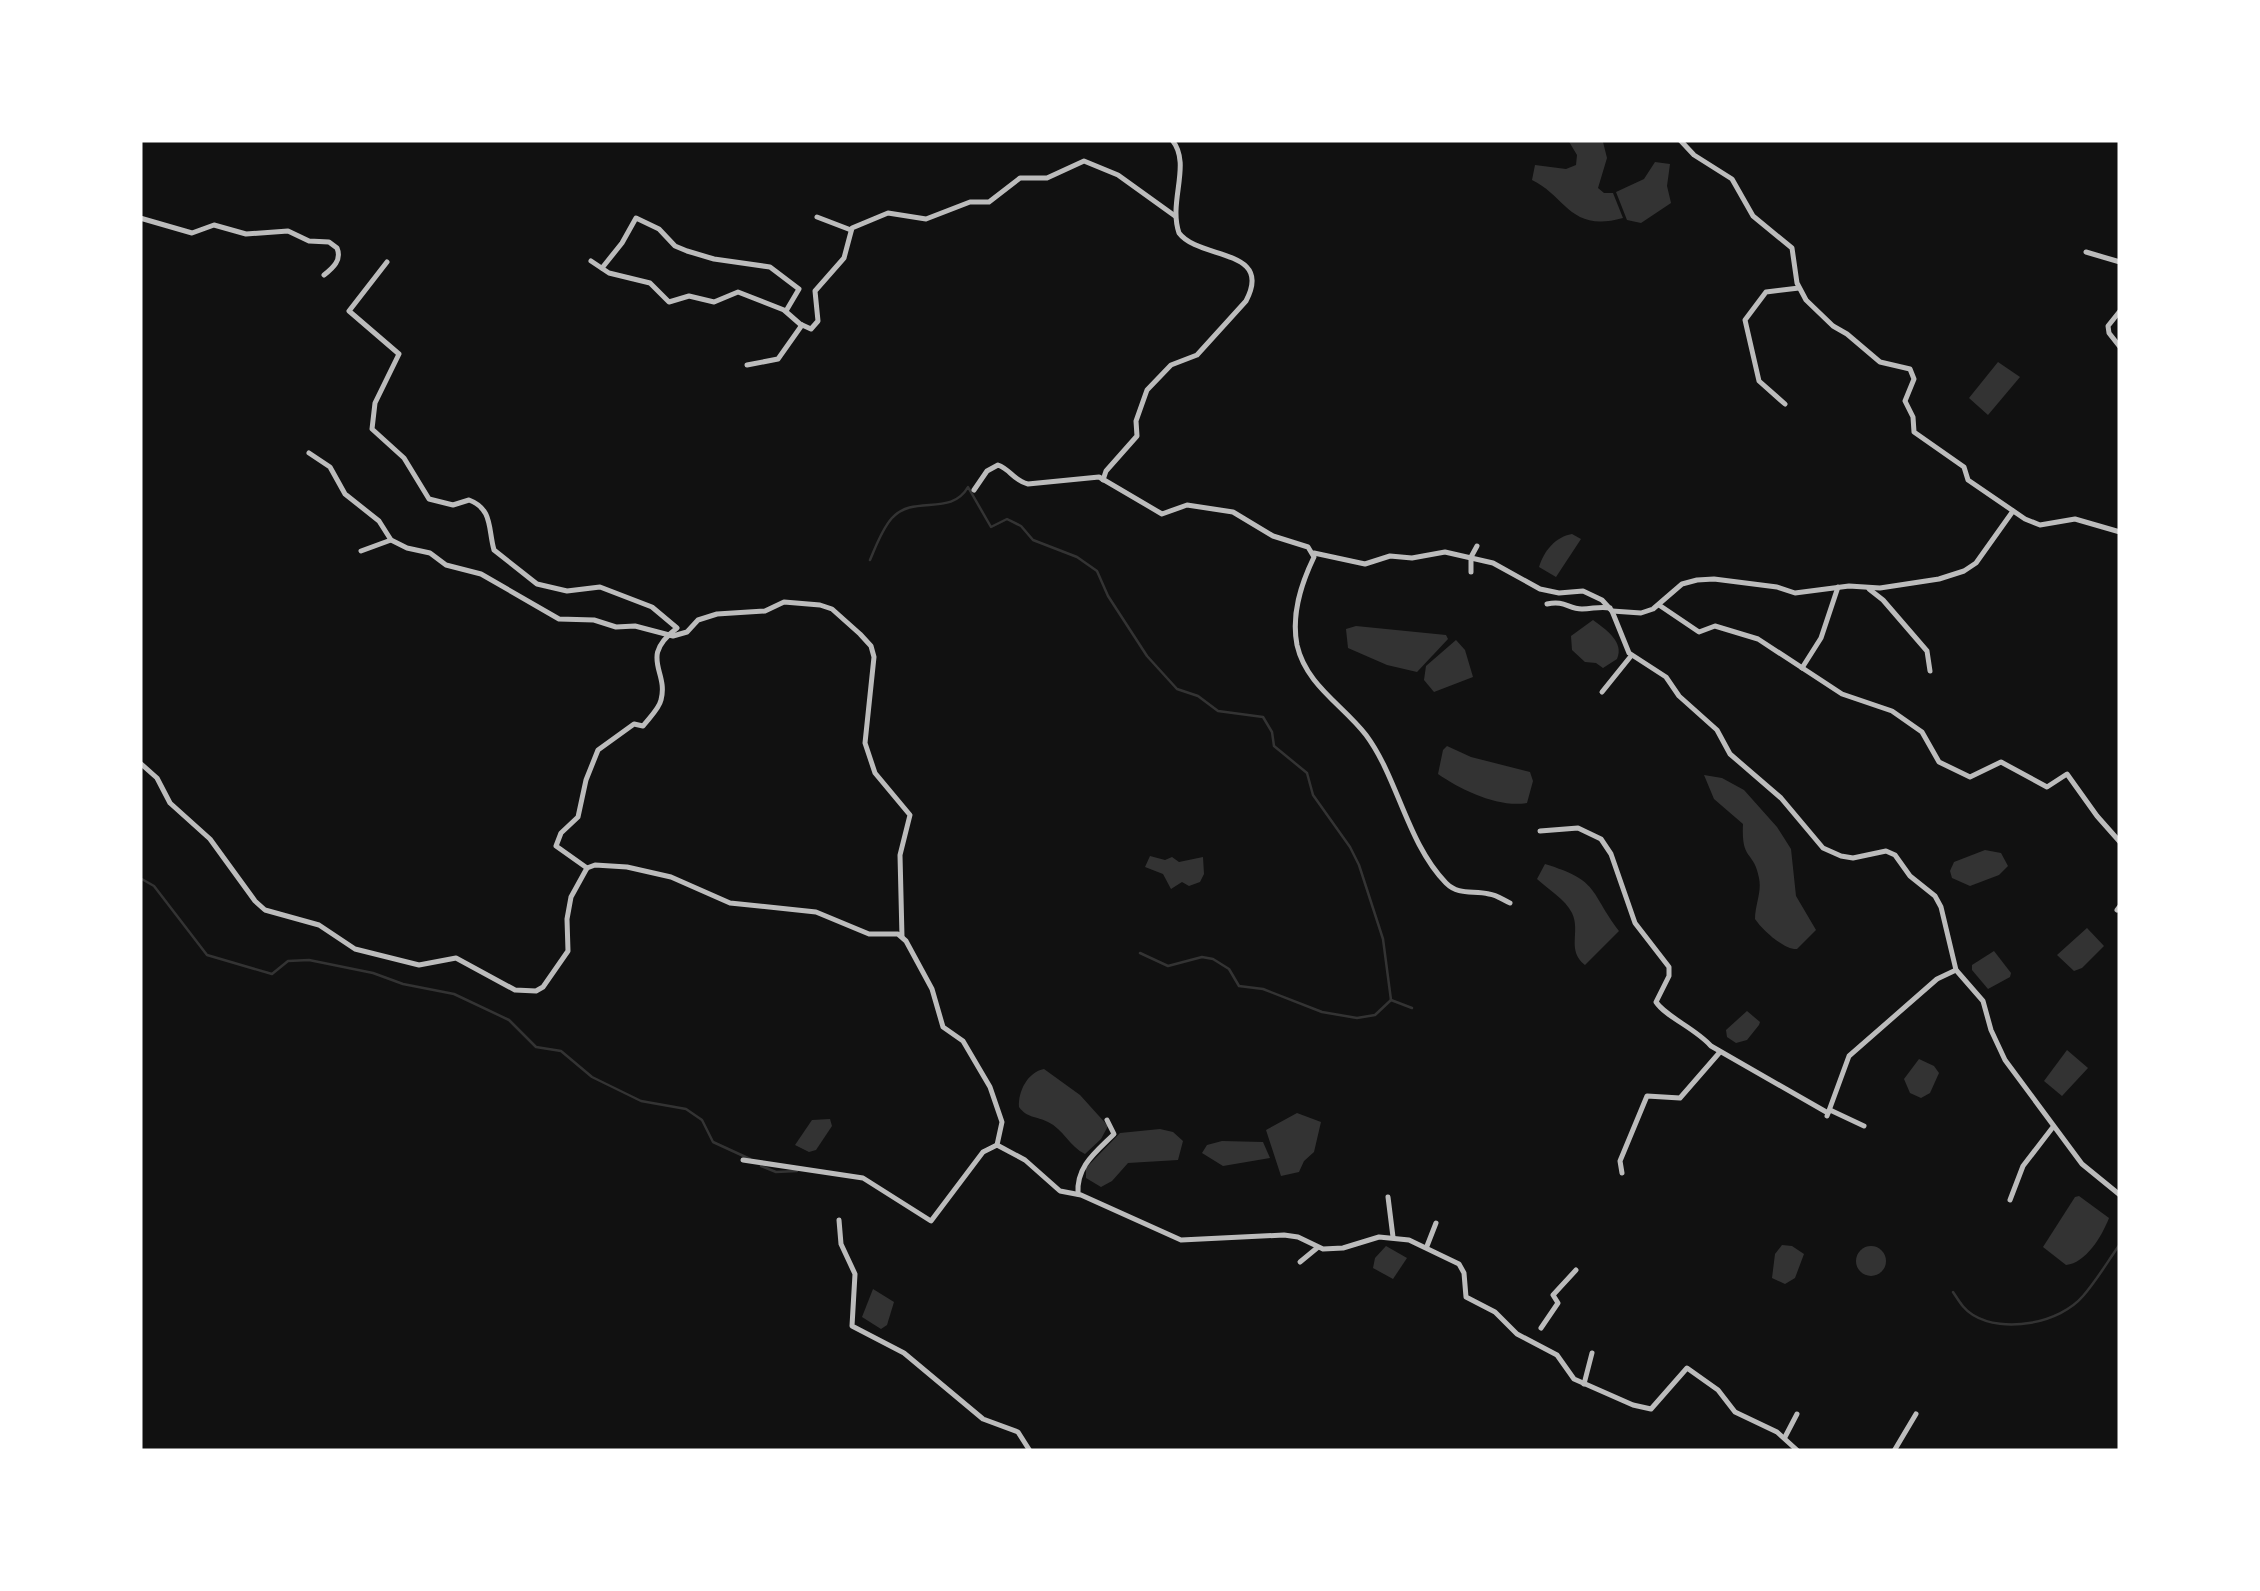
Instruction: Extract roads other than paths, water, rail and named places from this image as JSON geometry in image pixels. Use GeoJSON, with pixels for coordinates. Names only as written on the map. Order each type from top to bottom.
{"type":"FeatureCollection","features":[{"type":"Feature","properties":{"kind":"street"},"geometry":{"type":"LineString","coordinates":[[1103,480],[1136,436],[1136,421],[1147,390],[1171,365],[1197,355],[1251,292],[1249,271],[1242,260],[1214,254],[1186,241],[1176,227],[1175,192],[1182,158],[1172,140]]}},
{"type":"Feature","properties":{"kind":"street"},"geometry":{"type":"LineString","coordinates":[[1680,140],[1694,155],[1732,179],[1752,216],[1792,248],[1799,288],[1833,326],[1880,362],[1910,369],[1913,384],[1905,401],[1914,432],[1964,468],[1968,480],[2040,525],[2075,519],[2120,532]]}},
{"type":"Feature","properties":{"kind":"street"},"geometry":{"type":"LineString","coordinates":[[590,261],[620,277],[650,283],[668,302],[689,296],[714,302],[738,292],[786,311],[811,328],[818,323],[815,292],[844,258],[851,230],[857,224],[888,214],[926,219],[970,202],[989,202],[1020,178],[1048,178],[1084,162],[1118,175],[1175,216]]}},
{"type":"Feature","properties":{"kind":"street"},"geometry":{"type":"LineString","coordinates":[[140,218],[192,232],[214,225],[246,234],[288,231],[313,242],[328,242],[339,254],[336,265],[324,276]]}},
{"type":"Feature","properties":{"kind":"street"},"geometry":{"type":"LineString","coordinates":[[602,268],[636,218],[659,229],[675,246],[688,251],[776,270],[799,289],[786,311]]}},
{"type":"Feature","properties":{"kind":"street"},"geometry":{"type":"LineString","coordinates":[[817,218],[851,230]]}},
{"type":"Feature","properties":{"kind":"street"},"geometry":{"type":"LineString","coordinates":[[2086,252],[2120,262]]}},
{"type":"Feature","properties":{"kind":"street"},"geometry":{"type":"LineString","coordinates":[[387,262],[349,312],[399,354],[375,403],[372,429],[404,458],[429,500],[453,505],[469,500],[480,505],[489,516],[494,550],[510,566],[541,586],[568,591],[600,588],[652,607],[677,628],[666,635],[656,663],[662,685],[661,702],[643,726],[634,724],[600,746],[586,780],[578,816],[561,833],[556,846],[587,868]]}},
{"type":"Feature","properties":{"kind":"street"},"geometry":{"type":"LineString","coordinates":[[1785,404],[1761,386],[1745,320],[1766,292],[1799,288]]}},
{"type":"Feature","properties":{"kind":"street"},"geometry":{"type":"LineString","coordinates":[[2120,311],[2108,326],[2120,347]]}},
{"type":"Feature","properties":{"kind":"street"},"geometry":{"type":"LineString","coordinates":[[747,365],[778,359],[802,325]]}},
{"type":"Feature","properties":{"kind":"street"},"geometry":{"type":"LineString","coordinates":[[309,453],[330,468],[344,494],[379,521],[390,540]]}},
{"type":"Feature","properties":{"kind":"street"},"geometry":{"type":"LineString","coordinates":[[974,490],[987,471],[998,465],[1019,482],[1028,484],[1089,477],[1103,480],[1162,514],[1187,505],[1233,512],[1277,538],[1308,546],[1314,554],[1361,564],[1390,556],[1416,558],[1436,551],[1493,563],[1540,589],[1589,592],[1611,610],[1631,656],[1666,676],[1679,696],[1717,730],[1730,754],[1781,798],[1823,848],[1854,858],[1876,850],[1895,856],[1910,876],[1935,896],[1941,906],[1956,970],[1983,1000],[2005,1060],[2082,1164],[2120,1195]]}},
{"type":"Feature","properties":{"kind":"street"},"geometry":{"type":"LineString","coordinates":[[1546,604],[1558,602],[1581,609],[1593,606],[1642,613],[1682,584],[1697,580],[1714,579],[1795,592],[1838,587],[1869,589],[1930,581],[1964,571],[1976,563],[2013,511]]}},
{"type":"Feature","properties":{"kind":"street"},"geometry":{"type":"LineString","coordinates":[[361,550],[390,540],[430,553],[446,565],[481,574],[559,619],[635,626],[666,635],[687,632],[706,617],[765,611],[784,602],[832,609],[871,646],[874,657],[865,718],[867,752],[875,774],[910,815],[900,855],[902,937],[932,989],[943,1027],[962,1042],[990,1087],[1002,1122],[997,1145]]}},
{"type":"Feature","properties":{"kind":"street"},"geometry":{"type":"LineString","coordinates":[[1471,572],[1471,558],[1477,546]]}},
{"type":"Feature","properties":{"kind":"street"},"geometry":{"type":"LineString","coordinates":[[1314,554],[1298,594],[1296,634],[1300,656],[1314,681],[1368,738],[1409,824],[1444,881],[1461,892],[1487,893],[1510,903]]}},
{"type":"Feature","properties":{"kind":"street"},"geometry":{"type":"LineString","coordinates":[[1802,668],[1824,632],[1838,587]]}},
{"type":"Feature","properties":{"kind":"street"},"geometry":{"type":"LineString","coordinates":[[1869,589],[1927,651],[1930,670]]}},
{"type":"Feature","properties":{"kind":"street"},"geometry":{"type":"LineString","coordinates":[[1658,605],[1699,632],[1714,626],[1728,627],[1758,639],[1842,694],[1872,702],[1914,724],[1939,762],[1970,777],[2001,762],[2047,787],[2067,774],[2120,842]]}},
{"type":"Feature","properties":{"kind":"street"},"geometry":{"type":"LineString","coordinates":[[1602,692],[1631,656]]}},
{"type":"Feature","properties":{"kind":"street"},"geometry":{"type":"LineString","coordinates":[[140,763],[157,778],[170,803],[210,839],[265,910],[319,925],[355,948],[411,964],[456,958],[515,990],[536,991],[544,987],[568,951],[568,908],[587,868],[600,864],[684,881],[730,903],[816,912],[869,934],[902,937]]}},
{"type":"Feature","properties":{"kind":"street"},"geometry":{"type":"LineString","coordinates":[[1540,831],[1578,828],[1601,839],[1611,854],[1635,923],[1670,967],[1657,1006],[1721,1051],[1828,1113],[1864,1126]]}},
{"type":"Feature","properties":{"kind":"street"},"geometry":{"type":"LineString","coordinates":[[1828,1113],[1850,1056],[1937,979],[1956,970]]}},
{"type":"Feature","properties":{"kind":"street"},"geometry":{"type":"LineString","coordinates":[[1622,1173],[1620,1161],[1647,1096],[1680,1098],[1721,1051]]}},
{"type":"Feature","properties":{"kind":"street"},"geometry":{"type":"LineString","coordinates":[[1078,1194],[1080,1172],[1114,1134],[1106,1120]]}},
{"type":"Feature","properties":{"kind":"street"},"geometry":{"type":"LineString","coordinates":[[2010,1200],[2024,1166],[2053,1126]]}},
{"type":"Feature","properties":{"kind":"street"},"geometry":{"type":"LineString","coordinates":[[744,1160],[863,1178],[931,1221],[983,1152],[997,1145]]}},
{"type":"Feature","properties":{"kind":"street"},"geometry":{"type":"LineString","coordinates":[[997,1145],[1026,1160],[1060,1191],[1078,1194],[1181,1240],[1284,1235],[1318,1247],[1343,1248],[1379,1237],[1426,1246],[1452,1259],[1462,1269],[1466,1297],[1495,1312],[1517,1334],[1557,1355],[1568,1374],[1584,1384],[1652,1409],[1687,1368],[1718,1390],[1735,1412],[1784,1438],[1798,1451]]}},
{"type":"Feature","properties":{"kind":"street"},"geometry":{"type":"LineString","coordinates":[[1388,1197],[1393,1238]]}},
{"type":"Feature","properties":{"kind":"street"},"geometry":{"type":"LineString","coordinates":[[839,1220],[842,1244],[855,1274],[852,1326],[904,1353],[987,1422],[1018,1432],[1030,1451]]}},
{"type":"Feature","properties":{"kind":"street"},"geometry":{"type":"LineString","coordinates":[[1426,1246],[1436,1222]]}},
{"type":"Feature","properties":{"kind":"street"},"geometry":{"type":"LineString","coordinates":[[1300,1262],[1318,1247]]}},
{"type":"Feature","properties":{"kind":"street"},"geometry":{"type":"LineString","coordinates":[[1541,1328],[1558,1303],[1553,1296],[1576,1270]]}},
{"type":"Feature","properties":{"kind":"street"},"geometry":{"type":"LineString","coordinates":[[1584,1384],[1592,1353]]}},
{"type":"Feature","properties":{"kind":"street"},"geometry":{"type":"LineString","coordinates":[[1784,1438],[1798,1414]]}},
{"type":"Feature","properties":{"kind":"street"},"geometry":{"type":"LineString","coordinates":[[1894,1451],[1916,1414]]}},
{"type":"Feature","properties":{"kind":"waterway"},"geometry":{"type":"LineString","coordinates":[[870,560],[885,527],[901,511],[952,501],[968,487],[991,527],[1007,519],[1021,526],[1033,540],[1077,557],[1097,571],[1108,596],[1147,656],[1177,689],[1198,696],[1218,711],[1263,717],[1272,732],[1274,746],[1307,773],[1313,795],[1359,865],[1383,939],[1391,1000]]}},
{"type":"Feature","properties":{"kind":"waterway"},"geometry":{"type":"LineString","coordinates":[[140,878],[154,886],[207,955],[272,974],[288,961],[309,960],[454,994],[509,1020],[536,1047],[561,1051],[592,1077],[641,1101],[686,1109],[702,1120],[713,1142],[750,1159]]}},
{"type":"Feature","properties":{"kind":"waterway"},"geometry":{"type":"LineString","coordinates":[[1140,953],[1168,966],[1202,957],[1213,959],[1229,969],[1239,986],[1263,989],[1322,1012],[1357,1018],[1375,1015],[1391,1000],[1412,1008]]}},
{"type":"Feature","properties":{"kind":"waterway"},"geometry":{"type":"LineString","coordinates":[[761,1166],[776,1172],[797,1171]]}},
{"type":"Feature","properties":{"kind":"waterway"},"geometry":{"type":"LineString","coordinates":[[1953,1292],[1967,1311],[1986,1321],[2015,1324],[2046,1319],[2083,1296],[2120,1244]]}}]}
